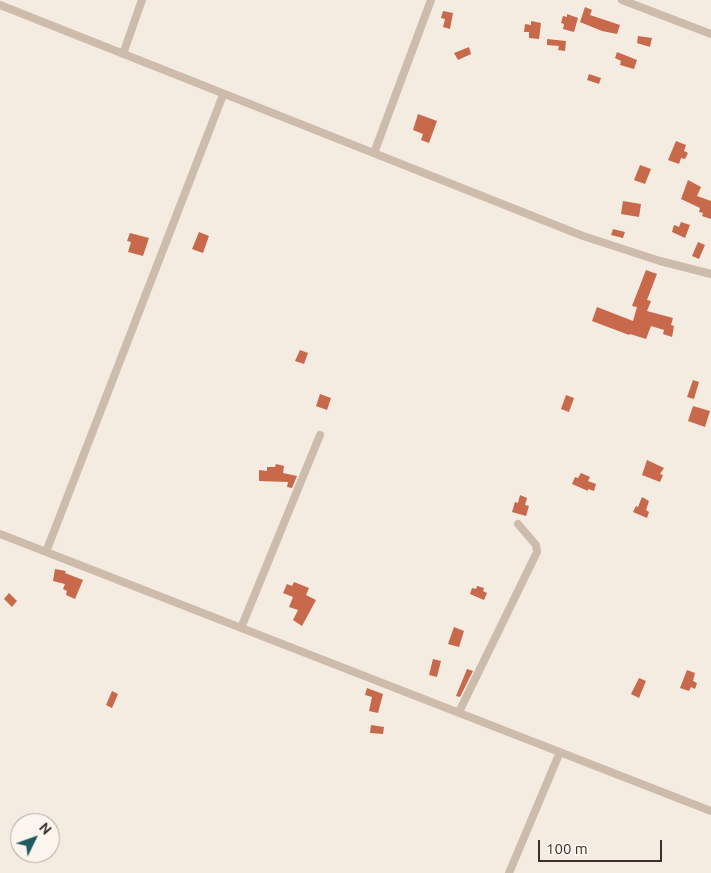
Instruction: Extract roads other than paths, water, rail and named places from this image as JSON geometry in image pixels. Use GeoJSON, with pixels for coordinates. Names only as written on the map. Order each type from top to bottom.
{"type":"FeatureCollection","features":[{"type":"Feature","properties":{"kind":"street"},"geometry":{"type":"LineString","coordinates":[[122,54],[142,0]]}},
{"type":"Feature","properties":{"kind":"street"},"geometry":{"type":"LineString","coordinates":[[374,153],[431,0]]}},
{"type":"Feature","properties":{"kind":"street"},"geometry":{"type":"LineString","coordinates":[[622,0],[711,34]]}},
{"type":"Feature","properties":{"kind":"street"},"geometry":{"type":"LineString","coordinates":[[0,6],[583,236],[660,261],[711,274]]}},
{"type":"Feature","properties":{"kind":"street"},"geometry":{"type":"LineString","coordinates":[[46,552],[223,95]]}},
{"type":"Feature","properties":{"kind":"street"},"geometry":{"type":"LineString","coordinates":[[241,628],[320,436]]}},
{"type":"Feature","properties":{"kind":"street"},"geometry":{"type":"LineString","coordinates":[[459,712],[537,552],[536,545],[518,524]]}},
{"type":"Feature","properties":{"kind":"street"},"geometry":{"type":"LineString","coordinates":[[0,534],[711,811]]}},
{"type":"Feature","properties":{"kind":"street"},"geometry":{"type":"LineString","coordinates":[[509,873],[560,752]]}}]}
